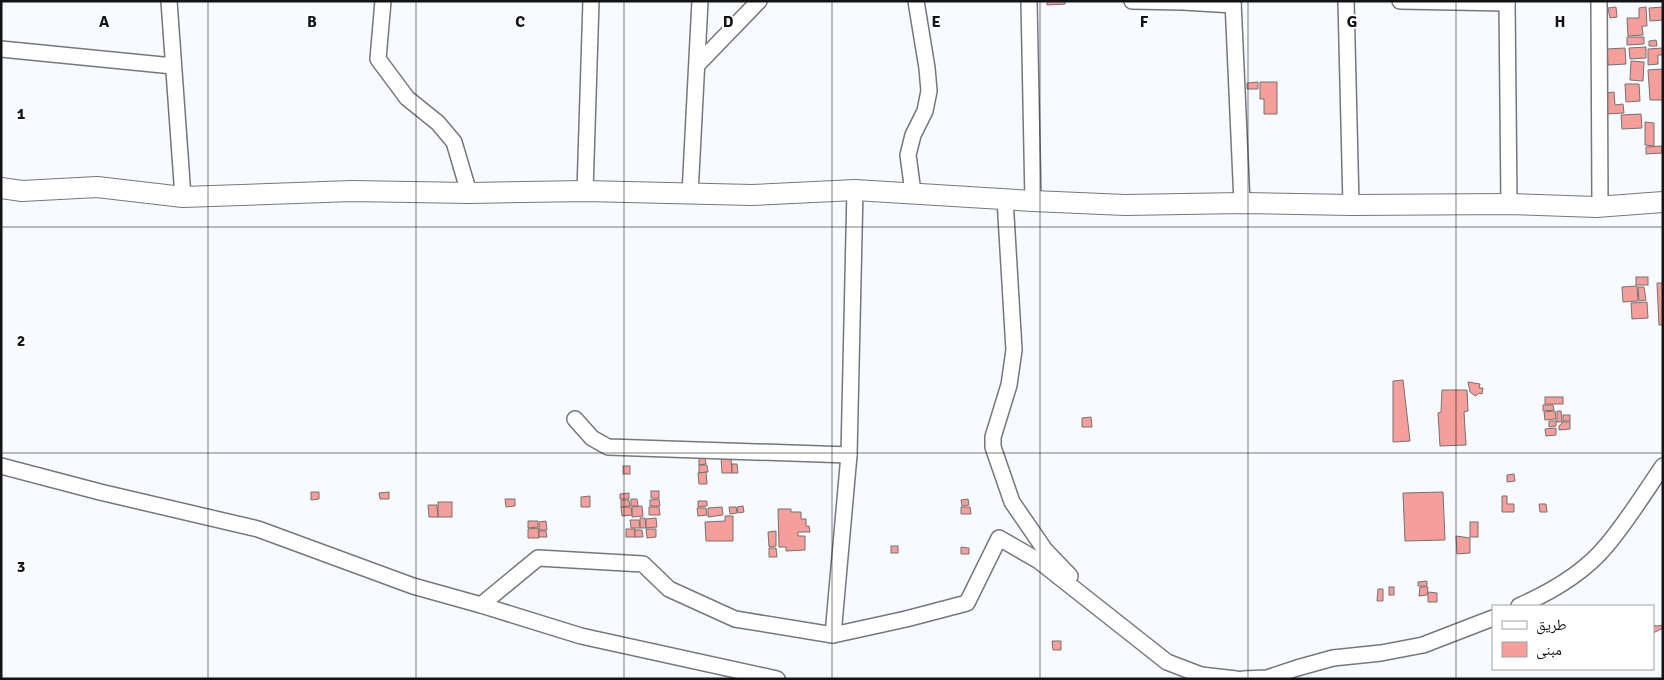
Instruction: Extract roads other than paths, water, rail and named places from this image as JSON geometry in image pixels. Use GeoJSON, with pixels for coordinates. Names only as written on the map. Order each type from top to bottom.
{"type":"FeatureCollection","features":[{"type":"Feature","properties":{"kind":"street"},"geometry":{"type":"LineString","coordinates":[[168,1],[183,197]]}},
{"type":"Feature","properties":{"kind":"street"},"geometry":{"type":"LineString","coordinates":[[383,1],[378,59],[407,98],[438,123],[454,142],[469,193]]}},
{"type":"Feature","properties":{"kind":"street"},"geometry":{"type":"LineString","coordinates":[[584,191],[591,1]]}},
{"type":"Feature","properties":{"kind":"street"},"geometry":{"type":"LineString","coordinates":[[690,194],[700,1]]}},
{"type":"Feature","properties":{"kind":"street"},"geometry":{"type":"LineString","coordinates":[[698,64],[759,1]]}},
{"type":"Feature","properties":{"kind":"street"},"geometry":{"type":"LineString","coordinates":[[913,192],[908,155],[913,135],[925,111],[929,91],[916,1]]}},
{"type":"Feature","properties":{"kind":"street"},"geometry":{"type":"LineString","coordinates":[[1029,1],[1033,201]]}},
{"type":"Feature","properties":{"kind":"street"},"geometry":{"type":"LineString","coordinates":[[1132,1],[1233,3],[1242,203]]}},
{"type":"Feature","properties":{"kind":"street"},"geometry":{"type":"LineString","coordinates":[[1346,1],[1351,205]]}},
{"type":"Feature","properties":{"kind":"street"},"geometry":{"type":"LineString","coordinates":[[1400,1],[1507,2],[1510,204]]}},
{"type":"Feature","properties":{"kind":"street"},"geometry":{"type":"LineString","coordinates":[[1599,1],[1600,206]]}},
{"type":"Feature","properties":{"kind":"street"},"geometry":{"type":"LineString","coordinates":[[1,49],[174,66]]}},
{"type":"Feature","properties":{"kind":"street"},"geometry":{"type":"LineString","coordinates":[[1,188],[22,191],[97,187],[183,197],[352,191],[469,193],[584,191],[752,195],[855,190],[1125,205],[1242,203],[1600,206],[1663,202]]}},
{"type":"Feature","properties":{"kind":"street"},"geometry":{"type":"LineString","coordinates":[[832,635],[849,455],[855,190]]}},
{"type":"Feature","properties":{"kind":"street"},"geometry":{"type":"LineString","coordinates":[[1006,199],[1014,350],[1009,385],[993,437],[993,447],[1012,502],[1045,550],[1112,617],[1140,642],[1168,662],[1201,675],[1236,679]]}},
{"type":"Feature","properties":{"kind":"street"},"geometry":{"type":"LineString","coordinates":[[576,419],[592,438],[608,447],[849,455]]}},
{"type":"Feature","properties":{"kind":"street"},"geometry":{"type":"LineString","coordinates":[[1,466],[100,492],[258,529],[413,586],[581,636],[777,679]]}},
{"type":"Feature","properties":{"kind":"street"},"geometry":{"type":"LineString","coordinates":[[1521,605],[1585,567],[1607,546],[1663,466]]}},
{"type":"Feature","properties":{"kind":"street"},"geometry":{"type":"LineString","coordinates":[[481,605],[538,558],[643,564],[669,588],[735,619],[832,635],[967,603],[999,538],[1039,561],[1112,617]]}},
{"type":"Feature","properties":{"kind":"street"},"geometry":{"type":"LineString","coordinates":[[1243,679],[1267,678],[1332,658],[1381,653],[1423,645],[1492,618]]}}]}
